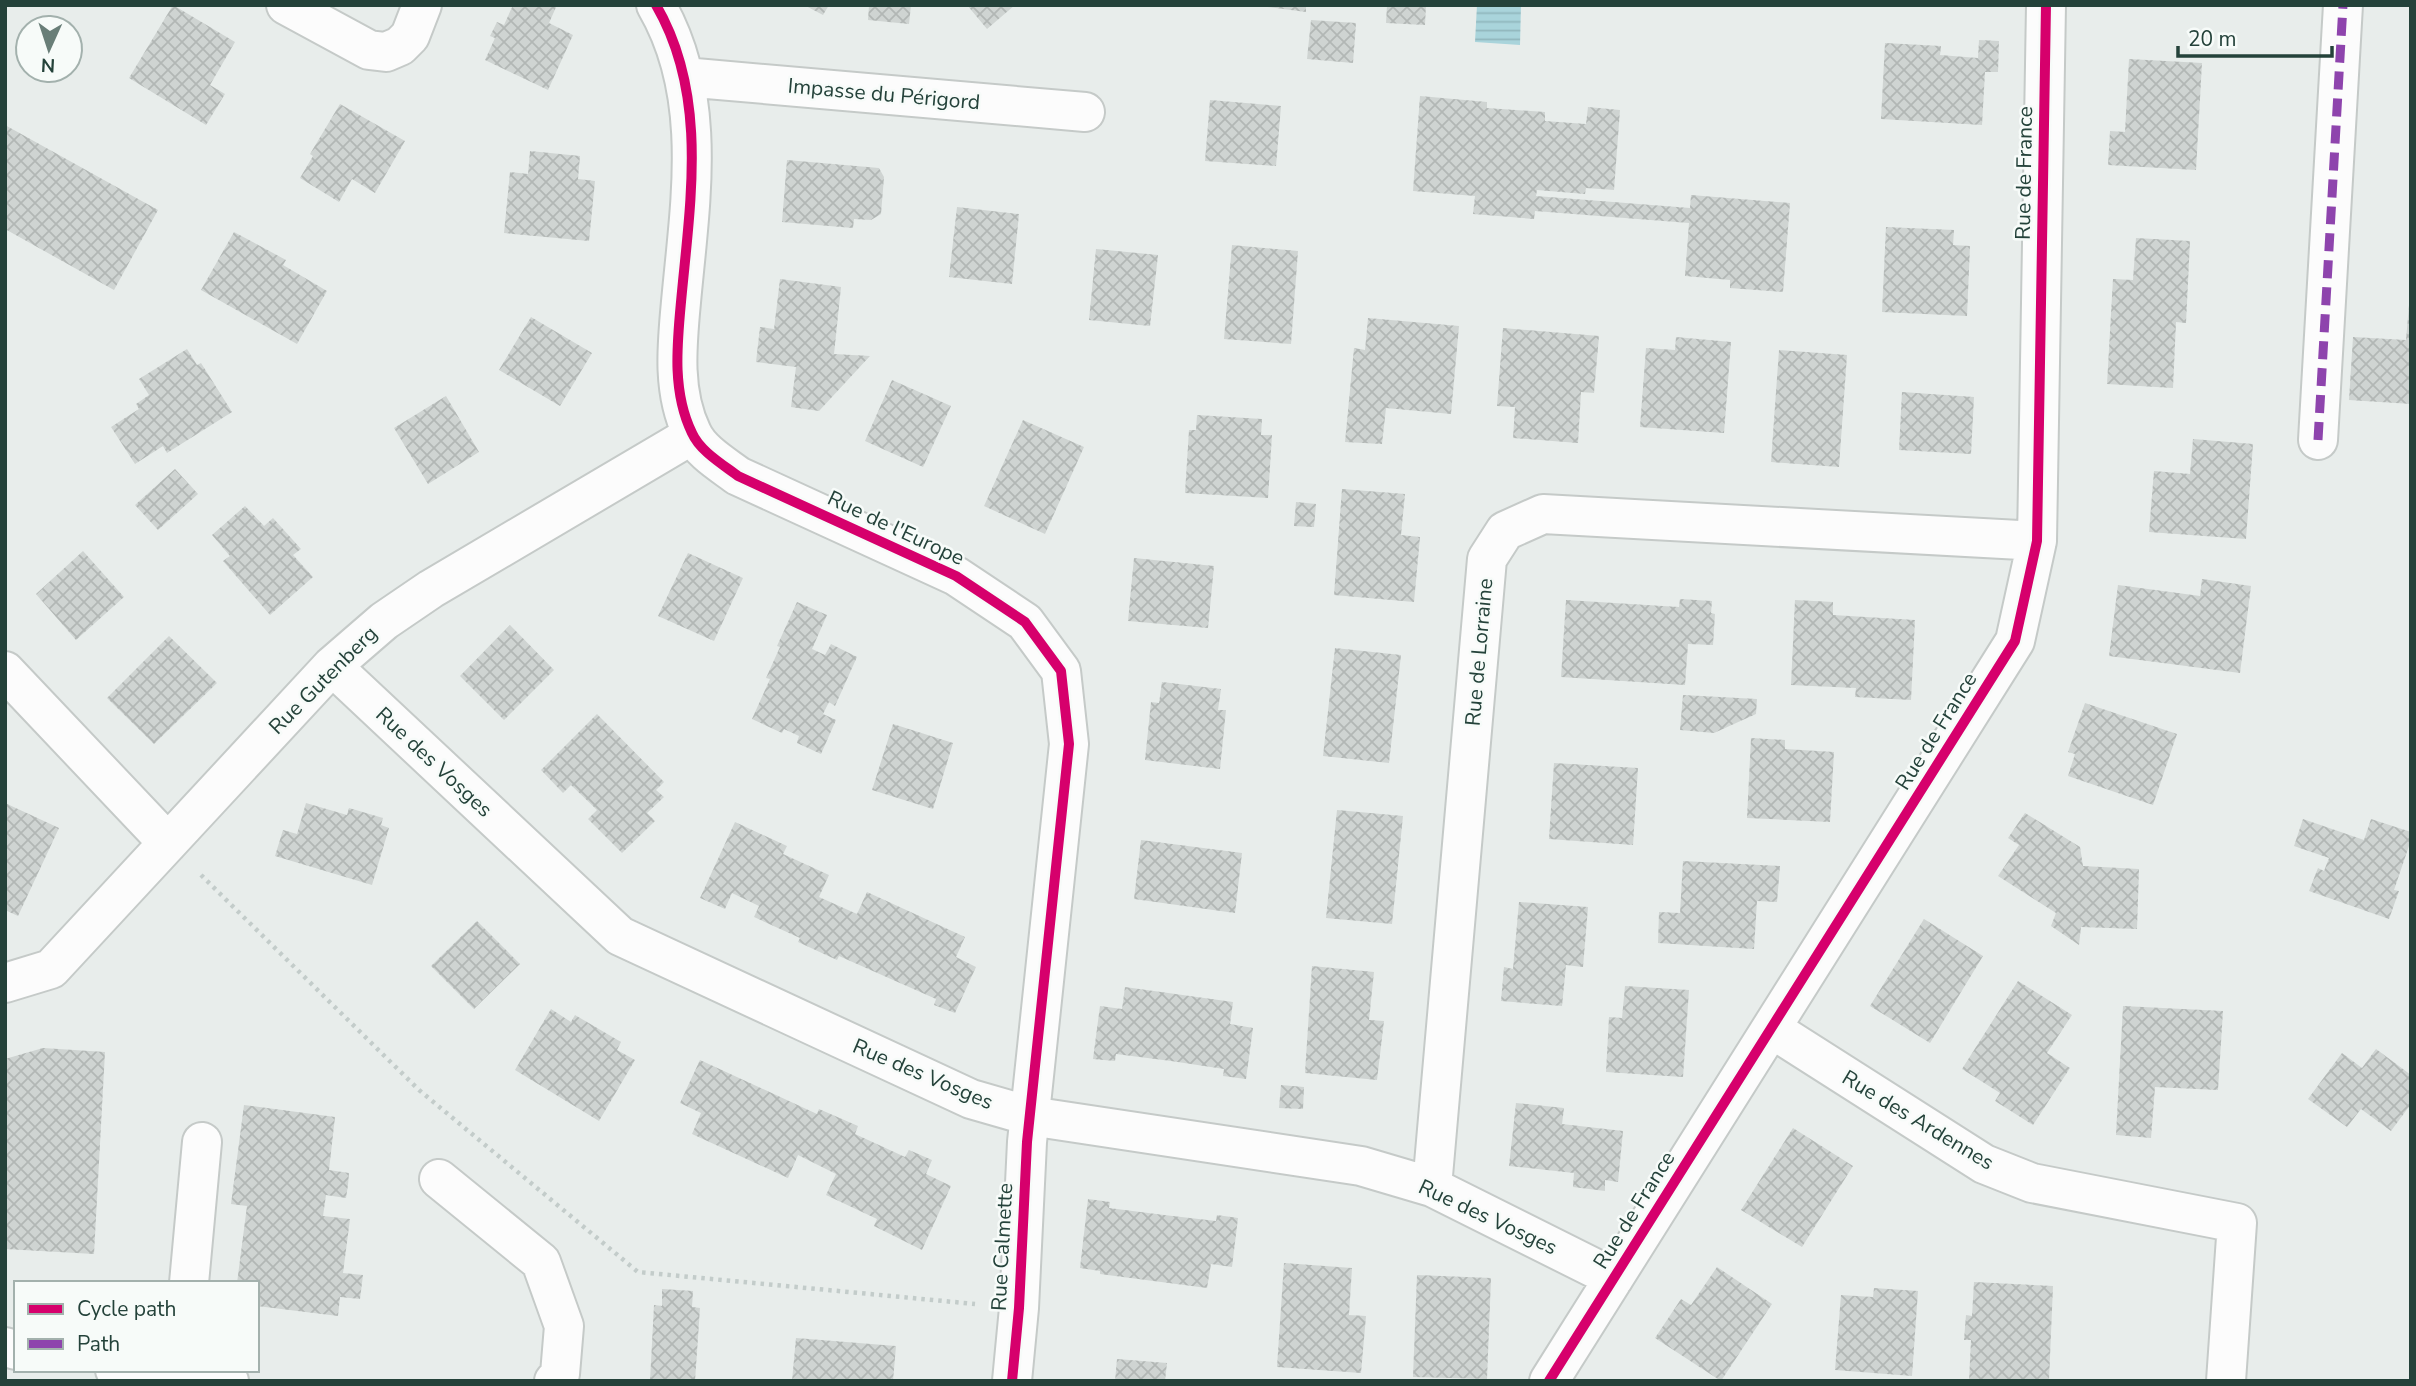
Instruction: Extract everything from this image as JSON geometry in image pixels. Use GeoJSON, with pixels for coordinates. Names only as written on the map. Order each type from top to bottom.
{"type":"FeatureCollection","features":[{"type":"Feature","properties":{"kind":"street"},"geometry":{"type":"LineString","coordinates":[[286,5],[369,50],[386,52],[400,46],[410,36],[422,5]]}},
{"type":"Feature","properties":{"kind":"street","name":"Rue de l'Europe"},"geometry":{"type":"LineString","coordinates":[[656,5],[684,77],[693,134],[677,355],[681,404],[692,435],[709,454],[738,476],[956,576],[1025,622],[1060,671],[1069,744],[1030,1116]]}},
{"type":"Feature","properties":{"kind":"street","name":"Rue de France"},"geometry":{"type":"LineString","coordinates":[[1549,1381],[2015,641],[2037,541],[2046,5]]}},
{"type":"Feature","properties":{"kind":"street"},"geometry":{"type":"LineString","coordinates":[[2318,440],[2343,5]]}},
{"type":"Feature","properties":{"kind":"street","name":"Impasse du Périgord"},"geometry":{"type":"LineString","coordinates":[[684,77],[1085,112]]}},
{"type":"Feature","properties":{"kind":"street","name":"Rue Gutenberg"},"geometry":{"type":"LineString","coordinates":[[5,983],[51,970],[332,666],[384,621],[431,589],[692,435]]}},
{"type":"Feature","properties":{"kind":"street","name":"Rue de Lorraine"},"geometry":{"type":"LineString","coordinates":[[1432,1187],[1488,559],[1505,531],[1543,514],[2037,541]]}},
{"type":"Feature","properties":{"kind":"street","name":"Rue des Vosges"},"geometry":{"type":"LineString","coordinates":[[332,666],[620,936],[971,1099],[1030,1116],[1361,1166],[1432,1187],[1614,1278]]}},
{"type":"Feature","properties":{"kind":"street"},"geometry":{"type":"LineString","coordinates":[[5,671],[168,843]]}},
{"type":"Feature","properties":{"kind":"street","name":"Rue des Ardennes"},"geometry":{"type":"LineString","coordinates":[[1772,1030],[1984,1164],[2032,1183],[2237,1223],[2226,1381]]}},
{"type":"Feature","properties":{"kind":"street","name":"Rue Calmette"},"geometry":{"type":"LineString","coordinates":[[1012,1381],[1030,1116]]}},
{"type":"Feature","properties":{"kind":"street"},"geometry":{"type":"LineString","coordinates":[[189,1281],[202,1142]]}},
{"type":"Feature","properties":{"kind":"street"},"geometry":{"type":"LineString","coordinates":[[439,1179],[541,1262],[564,1326],[560,1374],[555,1381]]}},
{"type":"Feature","properties":{"kind":"street"},"geometry":{"type":"LineString","coordinates":[[159,1372],[229,1381]]}},
{"type":"Feature","properties":{"kind":"path"},"geometry":{"type":"LineString","coordinates":[[168,843],[419,1090],[638,1272],[1019,1308]]}},
{"type":"Feature","properties":{"kind":"water"},"geometry":{"type":"Polygon","coordinates":[[[1477,5],[1521,5],[1520,45],[1475,42],[1477,5]]]}},
{"type":"Feature","properties":{"kind":"building"},"geometry":{"type":"Polygon","coordinates":[[[173,5],[235,42],[210,85],[225,94],[206,125],[129,78],[173,5]]]}},
{"type":"Feature","properties":{"kind":"building"},"geometry":{"type":"Polygon","coordinates":[[[513,5],[557,5],[549,23],[573,35],[548,90],[485,60],[495,38],[490,36],[497,22],[504,25],[513,5]]]}},
{"type":"Feature","properties":{"kind":"building"},"geometry":{"type":"Polygon","coordinates":[[[804,5],[829,5],[823,15],[804,5]]]}},
{"type":"Feature","properties":{"kind":"building"},"geometry":{"type":"Polygon","coordinates":[[[869,5],[911,5],[909,24],[868,20],[869,5]]]}},
{"type":"Feature","properties":{"kind":"building"},"geometry":{"type":"Polygon","coordinates":[[[967,5],[1015,5],[987,29],[967,5]]]}},
{"type":"Feature","properties":{"kind":"building"},"geometry":{"type":"Polygon","coordinates":[[[1252,5],[1306,5],[1306,12],[1252,5]]]}},
{"type":"Feature","properties":{"kind":"building"},"geometry":{"type":"Polygon","coordinates":[[[1387,5],[1426,5],[1425,25],[1386,23],[1387,5]]]}},
{"type":"Feature","properties":{"kind":"building"},"geometry":{"type":"Polygon","coordinates":[[[1311,20],[1356,23],[1353,63],[1307,59],[1311,20]]]}},
{"type":"Feature","properties":{"kind":"building"},"geometry":{"type":"Polygon","coordinates":[[[1979,40],[1999,41],[1998,72],[1985,72],[1982,125],[1881,119],[1885,43],[1941,46],[1940,55],[1978,58],[1979,40]]]}},
{"type":"Feature","properties":{"kind":"building"},"geometry":{"type":"Polygon","coordinates":[[[2129,59],[2202,63],[2196,170],[2108,165],[2110,131],[2125,132],[2129,59]]]}},
{"type":"Feature","properties":{"kind":"building"},"geometry":{"type":"Polygon","coordinates":[[[1420,96],[1487,102],[1487,108],[1545,112],[1545,121],[1586,124],[1588,107],[1620,110],[1614,190],[1586,188],[1585,194],[1537,190],[1536,196],[1690,208],[1691,195],[1790,203],[1783,292],[1730,288],[1730,280],[1685,276],[1689,223],[1535,211],[1534,219],[1473,214],[1475,196],[1413,191],[1420,96]]]}},
{"type":"Feature","properties":{"kind":"building"},"geometry":{"type":"Polygon","coordinates":[[[1210,100],[1281,106],[1276,166],[1205,161],[1210,100]]]}},
{"type":"Feature","properties":{"kind":"building"},"geometry":{"type":"Polygon","coordinates":[[[340,104],[405,141],[375,193],[352,179],[339,202],[300,178],[313,156],[310,154],[340,104]]]}},
{"type":"Feature","properties":{"kind":"building"},"geometry":{"type":"Polygon","coordinates":[[[5,125],[158,210],[114,290],[5,229],[5,125]]]}},
{"type":"Feature","properties":{"kind":"building"},"geometry":{"type":"Polygon","coordinates":[[[530,151],[580,156],[578,179],[595,181],[589,241],[504,233],[510,172],[528,174],[530,151]]]}},
{"type":"Feature","properties":{"kind":"building"},"geometry":{"type":"Polygon","coordinates":[[[787,160],[879,168],[884,177],[881,214],[871,220],[854,219],[853,228],[782,222],[787,160]]]}},
{"type":"Feature","properties":{"kind":"building"},"geometry":{"type":"Polygon","coordinates":[[[957,207],[1019,214],[1012,284],[949,277],[957,207]]]}},
{"type":"Feature","properties":{"kind":"building"},"geometry":{"type":"Polygon","coordinates":[[[1886,227],[1954,230],[1953,245],[1970,246],[1967,316],[1882,312],[1886,227]]]}},
{"type":"Feature","properties":{"kind":"building"},"geometry":{"type":"Polygon","coordinates":[[[234,232],[286,260],[283,265],[327,291],[297,344],[201,290],[234,232]]]}},
{"type":"Feature","properties":{"kind":"building"},"geometry":{"type":"Polygon","coordinates":[[[2136,238],[2190,241],[2186,323],[2176,322],[2173,388],[2107,384],[2113,279],[2133,280],[2136,238]]]}},
{"type":"Feature","properties":{"kind":"building"},"geometry":{"type":"Polygon","coordinates":[[[1232,245],[1298,251],[1291,344],[1224,339],[1232,245]]]}},
{"type":"Feature","properties":{"kind":"building"},"geometry":{"type":"Polygon","coordinates":[[[1096,249],[1158,255],[1150,326],[1089,320],[1096,249]]]}},
{"type":"Feature","properties":{"kind":"building"},"geometry":{"type":"Polygon","coordinates":[[[780,279],[841,287],[834,354],[870,356],[819,411],[791,407],[796,367],[756,362],[760,327],[774,329],[780,279]]]}},
{"type":"Feature","properties":{"kind":"building"},"geometry":{"type":"Polygon","coordinates":[[[2409,305],[2411,404],[2349,400],[2353,337],[2406,340],[2409,305]]]}},
{"type":"Feature","properties":{"kind":"building"},"geometry":{"type":"Polygon","coordinates":[[[531,317],[592,353],[560,406],[499,370],[531,317]]]}},
{"type":"Feature","properties":{"kind":"building"},"geometry":{"type":"Polygon","coordinates":[[[1368,318],[1459,326],[1451,414],[1386,408],[1382,444],[1345,442],[1354,348],[1365,350],[1368,318]]]}},
{"type":"Feature","properties":{"kind":"building"},"geometry":{"type":"Polygon","coordinates":[[[1503,328],[1599,336],[1594,393],[1581,392],[1578,443],[1513,438],[1515,407],[1497,406],[1503,328]]]}},
{"type":"Feature","properties":{"kind":"building"},"geometry":{"type":"Polygon","coordinates":[[[1676,337],[1731,342],[1724,433],[1640,427],[1646,348],[1675,350],[1676,337]]]}},
{"type":"Feature","properties":{"kind":"building"},"geometry":{"type":"Polygon","coordinates":[[[187,349],[197,365],[201,363],[232,412],[167,453],[163,446],[135,464],[111,427],[139,409],[136,404],[149,395],[139,379],[187,349]]]}},
{"type":"Feature","properties":{"kind":"building"},"geometry":{"type":"Polygon","coordinates":[[[1779,350],[1847,355],[1839,467],[1771,462],[1779,350]]]}},
{"type":"Feature","properties":{"kind":"building"},"geometry":{"type":"Polygon","coordinates":[[[892,380],[951,406],[923,467],[865,441],[892,380]]]}},
{"type":"Feature","properties":{"kind":"building"},"geometry":{"type":"Polygon","coordinates":[[[1902,392],[1974,397],[1971,454],[1899,450],[1902,392]]]}},
{"type":"Feature","properties":{"kind":"building"},"geometry":{"type":"Polygon","coordinates":[[[446,396],[479,452],[428,484],[394,428],[446,396]]]}},
{"type":"Feature","properties":{"kind":"building"},"geometry":{"type":"Polygon","coordinates":[[[1197,415],[1262,419],[1261,435],[1272,435],[1268,498],[1185,493],[1189,430],[1196,430],[1197,415]]]}},
{"type":"Feature","properties":{"kind":"building"},"geometry":{"type":"Polygon","coordinates":[[[1023,420],[1084,447],[1045,534],[984,506],[1023,420]]]}},
{"type":"Feature","properties":{"kind":"building"},"geometry":{"type":"Polygon","coordinates":[[[2193,439],[2253,444],[2246,539],[2149,532],[2154,471],[2190,474],[2193,439]]]}},
{"type":"Feature","properties":{"kind":"building"},"geometry":{"type":"Polygon","coordinates":[[[175,469],[198,494],[158,530],[135,505],[175,469]]]}},
{"type":"Feature","properties":{"kind":"building"},"geometry":{"type":"Polygon","coordinates":[[[1342,489],[1405,494],[1401,535],[1420,537],[1414,602],[1334,595],[1342,489]]]}},
{"type":"Feature","properties":{"kind":"building"},"geometry":{"type":"Polygon","coordinates":[[[1296,502],[1316,504],[1314,527],[1294,526],[1296,502]]]}},
{"type":"Feature","properties":{"kind":"building"},"geometry":{"type":"Polygon","coordinates":[[[245,506],[264,526],[273,518],[301,549],[293,555],[313,577],[270,615],[223,561],[230,556],[212,535],[245,506]]]}},
{"type":"Feature","properties":{"kind":"building"},"geometry":{"type":"Polygon","coordinates":[[[83,551],[124,597],[76,640],[36,594],[83,551]]]}},
{"type":"Feature","properties":{"kind":"building"},"geometry":{"type":"Polygon","coordinates":[[[688,553],[743,578],[714,641],[658,616],[688,553]]]}},
{"type":"Feature","properties":{"kind":"building"},"geometry":{"type":"Polygon","coordinates":[[[1134,558],[1214,566],[1208,628],[1128,621],[1134,558]]]}},
{"type":"Feature","properties":{"kind":"building"},"geometry":{"type":"Polygon","coordinates":[[[2202,579],[2251,586],[2240,673],[2109,656],[2118,585],[2200,596],[2202,579]]]}},
{"type":"Feature","properties":{"kind":"building"},"geometry":{"type":"Polygon","coordinates":[[[1680,599],[1712,601],[1711,613],[1715,614],[1713,645],[1688,644],[1685,685],[1561,677],[1566,600],[1679,607],[1680,599]]]}},
{"type":"Feature","properties":{"kind":"building"},"geometry":{"type":"Polygon","coordinates":[[[1795,600],[1833,602],[1833,615],[1915,620],[1911,700],[1855,697],[1856,688],[1791,685],[1795,600]]]}},
{"type":"Feature","properties":{"kind":"building"},"geometry":{"type":"Polygon","coordinates":[[[797,602],[827,615],[812,649],[825,655],[831,644],[857,657],[835,706],[829,702],[823,714],[836,720],[821,754],[797,743],[799,736],[784,729],[782,733],[752,719],[770,679],[766,678],[780,647],[777,646],[797,602]]]}},
{"type":"Feature","properties":{"kind":"building"},"geometry":{"type":"Polygon","coordinates":[[[510,625],[554,670],[504,720],[460,676],[510,625]]]}},
{"type":"Feature","properties":{"kind":"building"},"geometry":{"type":"Polygon","coordinates":[[[169,636],[217,683],[154,744],[107,698],[169,636]]]}},
{"type":"Feature","properties":{"kind":"building"},"geometry":{"type":"Polygon","coordinates":[[[1335,648],[1401,655],[1389,763],[1323,756],[1335,648]]]}},
{"type":"Feature","properties":{"kind":"building"},"geometry":{"type":"Polygon","coordinates":[[[1162,682],[1221,689],[1218,710],[1226,710],[1220,769],[1145,760],[1151,702],[1159,703],[1162,682]]]}},
{"type":"Feature","properties":{"kind":"building"},"geometry":{"type":"Polygon","coordinates":[[[1683,695],[1757,699],[1756,714],[1714,733],[1680,730],[1683,695]]]}},
{"type":"Feature","properties":{"kind":"building"},"geometry":{"type":"Polygon","coordinates":[[[2085,703],[2177,734],[2153,805],[2068,776],[2075,754],[2068,752],[2085,703]]]}},
{"type":"Feature","properties":{"kind":"building"},"geometry":{"type":"Polygon","coordinates":[[[597,714],[664,782],[656,790],[664,797],[647,813],[655,821],[622,853],[588,819],[597,810],[571,785],[563,793],[541,770],[597,714]]]}},
{"type":"Feature","properties":{"kind":"building"},"geometry":{"type":"Polygon","coordinates":[[[893,724],[953,743],[933,809],[872,790],[893,724]]]}},
{"type":"Feature","properties":{"kind":"building"},"geometry":{"type":"Polygon","coordinates":[[[1751,738],[1785,740],[1785,749],[1834,752],[1830,822],[1747,818],[1751,738]]]}},
{"type":"Feature","properties":{"kind":"building"},"geometry":{"type":"Polygon","coordinates":[[[1554,763],[1638,768],[1633,845],[1549,839],[1554,763]]]}},
{"type":"Feature","properties":{"kind":"building"},"geometry":{"type":"Polygon","coordinates":[[[5,803],[59,828],[18,916],[5,910],[5,803]]]}},
{"type":"Feature","properties":{"kind":"building"},"geometry":{"type":"Polygon","coordinates":[[[306,803],[347,815],[349,808],[383,818],[381,825],[389,828],[372,885],[275,856],[283,830],[297,834],[306,803]]]}},
{"type":"Feature","properties":{"kind":"building"},"geometry":{"type":"Polygon","coordinates":[[[1337,810],[1403,816],[1392,924],[1326,918],[1337,810]]]}},
{"type":"Feature","properties":{"kind":"building"},"geometry":{"type":"Polygon","coordinates":[[[2025,813],[2080,847],[2083,866],[2139,869],[2137,929],[2081,927],[2079,945],[2051,926],[2056,913],[1998,876],[2019,845],[2008,838],[2025,813]]]}},
{"type":"Feature","properties":{"kind":"building"},"geometry":{"type":"Polygon","coordinates":[[[2303,819],[2364,840],[2371,819],[2411,832],[2411,840],[2394,890],[2399,891],[2389,919],[2309,891],[2318,868],[2324,871],[2329,858],[2294,846],[2303,819]]]}},
{"type":"Feature","properties":{"kind":"building"},"geometry":{"type":"Polygon","coordinates":[[[735,822],[787,846],[783,854],[829,875],[819,897],[857,914],[867,892],[965,937],[956,957],[976,967],[955,1013],[934,1005],[936,999],[839,956],[837,960],[798,942],[800,938],[754,917],[759,906],[732,893],[725,909],[700,898],[735,822]]]}},
{"type":"Feature","properties":{"kind":"building"},"geometry":{"type":"Polygon","coordinates":[[[1141,840],[1242,853],[1235,913],[1134,899],[1141,840]]]}},
{"type":"Feature","properties":{"kind":"building"},"geometry":{"type":"Polygon","coordinates":[[[1683,861],[1780,866],[1777,902],[1757,901],[1754,949],[1658,943],[1659,912],[1680,913],[1683,861]]]}},
{"type":"Feature","properties":{"kind":"building"},"geometry":{"type":"Polygon","coordinates":[[[1519,902],[1588,907],[1583,967],[1566,965],[1562,1006],[1501,1001],[1504,967],[1513,969],[1519,902]]]}},
{"type":"Feature","properties":{"kind":"building"},"geometry":{"type":"Polygon","coordinates":[[[1924,919],[1983,956],[1930,1043],[1870,1006],[1924,919]]]}},
{"type":"Feature","properties":{"kind":"building"},"geometry":{"type":"Polygon","coordinates":[[[477,921],[520,964],[474,1009],[431,966],[477,921]]]}},
{"type":"Feature","properties":{"kind":"building"},"geometry":{"type":"Polygon","coordinates":[[[1312,966],[1374,972],[1369,1020],[1384,1021],[1377,1080],[1305,1073],[1312,966]]]}},
{"type":"Feature","properties":{"kind":"building"},"geometry":{"type":"Polygon","coordinates":[[[2018,981],[2072,1015],[2047,1053],[2070,1068],[2033,1125],[1995,1101],[2000,1093],[1962,1069],[2018,981]]]}},
{"type":"Feature","properties":{"kind":"building"},"geometry":{"type":"Polygon","coordinates":[[[1625,986],[1689,990],[1683,1077],[1606,1072],[1609,1017],[1622,1018],[1625,986]]]}},
{"type":"Feature","properties":{"kind":"building"},"geometry":{"type":"Polygon","coordinates":[[[1125,987],[1233,1002],[1230,1024],[1253,1028],[1246,1079],[1223,1076],[1224,1069],[1171,1061],[1116,1054],[1115,1061],[1093,1059],[1100,1006],[1122,1009],[1125,987]]]}},
{"type":"Feature","properties":{"kind":"building"},"geometry":{"type":"Polygon","coordinates":[[[2123,1006],[2223,1011],[2218,1090],[2155,1087],[2151,1138],[2116,1135],[2123,1006]]]}},
{"type":"Feature","properties":{"kind":"building"},"geometry":{"type":"Polygon","coordinates":[[[551,1009],[571,1022],[575,1015],[621,1042],[617,1050],[635,1060],[599,1121],[515,1070],[551,1009]]]}},
{"type":"Feature","properties":{"kind":"building"},"geometry":{"type":"Polygon","coordinates":[[[43,1048],[105,1052],[94,1254],[5,1249],[5,1059],[43,1048]]]}},
{"type":"Feature","properties":{"kind":"building"},"geometry":{"type":"Polygon","coordinates":[[[2376,1049],[2411,1075],[2411,1104],[2391,1131],[2361,1109],[2347,1127],[2308,1099],[2342,1053],[2362,1068],[2376,1049]]]}},
{"type":"Feature","properties":{"kind":"building"},"geometry":{"type":"Polygon","coordinates":[[[700,1060],[817,1114],[819,1109],[858,1126],[855,1134],[905,1157],[909,1150],[932,1160],[926,1174],[951,1186],[922,1250],[874,1226],[877,1219],[826,1195],[836,1174],[798,1155],[788,1178],[692,1134],[701,1113],[680,1103],[700,1060]]]}},
{"type":"Feature","properties":{"kind":"building"},"geometry":{"type":"Polygon","coordinates":[[[1281,1085],[1304,1087],[1303,1109],[1279,1108],[1281,1085]]]}},
{"type":"Feature","properties":{"kind":"building"},"geometry":{"type":"Polygon","coordinates":[[[1516,1103],[1564,1108],[1562,1124],[1623,1131],[1618,1182],[1605,1180],[1605,1191],[1573,1187],[1574,1173],[1509,1166],[1516,1103]]]}},
{"type":"Feature","properties":{"kind":"building"},"geometry":{"type":"Polygon","coordinates":[[[244,1105],[335,1117],[329,1170],[349,1173],[348,1185],[346,1198],[326,1195],[323,1216],[350,1219],[343,1273],[363,1275],[360,1299],[340,1297],[338,1316],[259,1306],[259,1281],[237,1281],[247,1206],[231,1204],[244,1105]]]}},
{"type":"Feature","properties":{"kind":"building"},"geometry":{"type":"Polygon","coordinates":[[[1793,1128],[1853,1166],[1802,1247],[1741,1210],[1793,1128]]]}},
{"type":"Feature","properties":{"kind":"building"},"geometry":{"type":"Polygon","coordinates":[[[1088,1199],[1110,1202],[1109,1208],[1164,1215],[1216,1221],[1217,1215],[1238,1218],[1232,1267],[1211,1264],[1207,1288],[1100,1274],[1100,1271],[1080,1268],[1088,1199]]]}},
{"type":"Feature","properties":{"kind":"building"},"geometry":{"type":"Polygon","coordinates":[[[1284,1263],[1352,1268],[1349,1315],[1366,1316],[1361,1373],[1277,1367],[1284,1263]]]}},
{"type":"Feature","properties":{"kind":"building"},"geometry":{"type":"Polygon","coordinates":[[[1717,1267],[1772,1304],[1721,1381],[1655,1338],[1681,1299],[1691,1305],[1717,1267]]]}},
{"type":"Feature","properties":{"kind":"building"},"geometry":{"type":"Polygon","coordinates":[[[1417,1275],[1491,1278],[1487,1379],[1413,1377],[1417,1275]]]}},
{"type":"Feature","properties":{"kind":"building"},"geometry":{"type":"Polygon","coordinates":[[[1974,1282],[2053,1286],[2049,1381],[1969,1381],[1971,1340],[1964,1340],[1966,1315],[1972,1316],[1974,1282]]]}},
{"type":"Feature","properties":{"kind":"building"},"geometry":{"type":"Polygon","coordinates":[[[1874,1288],[1918,1291],[1912,1376],[1835,1370],[1841,1295],[1873,1297],[1874,1288]]]}},
{"type":"Feature","properties":{"kind":"building"},"geometry":{"type":"Polygon","coordinates":[[[662,1289],[693,1291],[692,1307],[700,1308],[695,1381],[650,1381],[654,1305],[662,1306],[662,1289]]]}},
{"type":"Feature","properties":{"kind":"building"},"geometry":{"type":"Polygon","coordinates":[[[796,1338],[896,1346],[893,1381],[792,1381],[796,1338]]]}},
{"type":"Feature","properties":{"kind":"building"},"geometry":{"type":"Polygon","coordinates":[[[1117,1359],[1167,1363],[1165,1381],[1115,1381],[1117,1359]]]}},
{"type":"Feature","properties":{"kind":"marked path"},"geometry":{"type":"LineString","coordinates":[[2318,440],[2343,5]]}},
{"type":"Feature","properties":{"kind":"cycle path"},"geometry":{"type":"LineString","coordinates":[[656,5],[673,40],[684,76],[690,113],[691,189],[678,335],[678,368],[681,401],[696,440],[712,457],[738,476],[956,576],[1025,622],[1061,671],[1069,744],[1027,1142],[1019,1308],[1012,1381]]}},
{"type":"Feature","properties":{"kind":"cycle path"},"geometry":{"type":"LineString","coordinates":[[1549,1381],[2015,641],[2037,541],[2046,5]]}}]}
